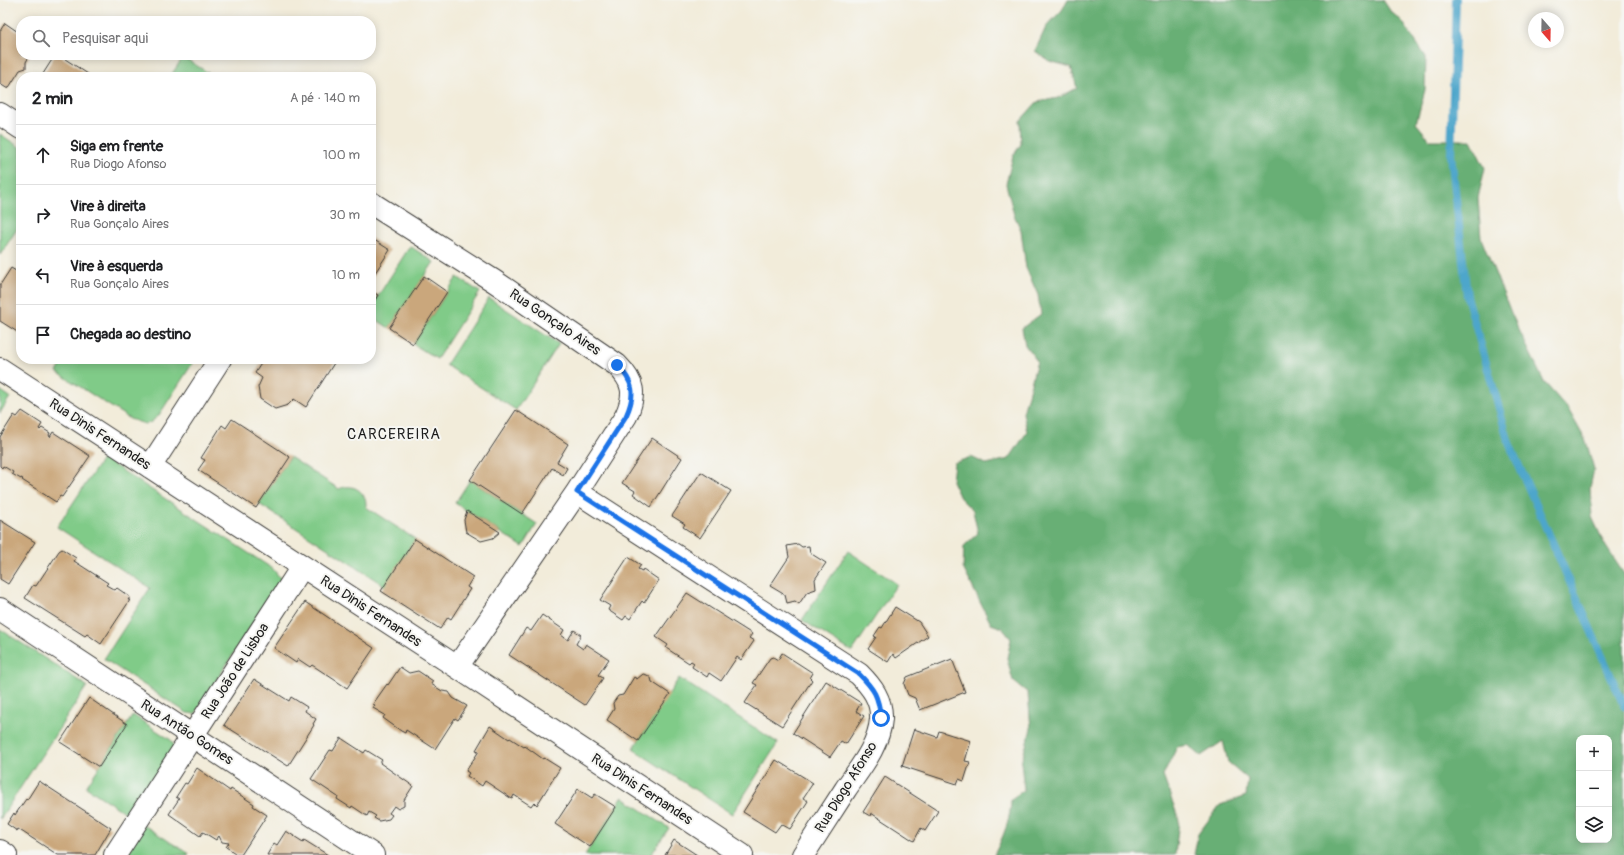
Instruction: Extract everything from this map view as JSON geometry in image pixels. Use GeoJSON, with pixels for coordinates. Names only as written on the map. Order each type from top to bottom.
{"type":"FeatureCollection","features":[{"type":"Feature","properties":{"kind":"street"},"geometry":{"type":"LineString","coordinates":[[0,114],[16,125]]}},
{"type":"Feature","properties":{"kind":"street","name":"Rua Gonçalo Aires"},"geometry":{"type":"LineString","coordinates":[[376,206],[494,281],[617,365],[626,374],[633,388],[632,404],[626,416],[577,492],[458,667]]}},
{"type":"Feature","properties":{"kind":"street"},"geometry":{"type":"LineString","coordinates":[[150,467],[217,364]]}},
{"type":"Feature","properties":{"kind":"street","name":"Rua Dinis Fernandes"},"geometry":{"type":"LineString","coordinates":[[0,369],[302,567],[458,667],[742,855]]}},
{"type":"Feature","properties":{"kind":"street","name":"Rua Diogo Afonso"},"geometry":{"type":"LineString","coordinates":[[577,492],[859,674],[872,687],[879,702],[881,718],[878,735],[868,756],[803,855]]}},
{"type":"Feature","properties":{"kind":"street","name":"Rua João de Lisboa"},"geometry":{"type":"LineString","coordinates":[[115,855],[302,567]]}},
{"type":"Feature","properties":{"kind":"street","name":"Rua Antão Gomes"},"geometry":{"type":"LineString","coordinates":[[0,609],[373,855]]}},
{"type":"Feature","properties":{"kind":"street"},"geometry":{"type":"LineString","coordinates":[[0,851],[6,855]]}},
{"type":"Feature","properties":{"kind":"green space"},"geometry":{"type":"Polygon","coordinates":[[[1068,0],[1383,0],[1391,12],[1402,21],[1426,57],[1425,90],[1416,123],[1430,140],[1471,140],[1485,168],[1478,198],[1481,238],[1512,315],[1544,382],[1568,409],[1586,441],[1594,469],[1590,488],[1592,517],[1605,545],[1624,574],[1624,855],[1194,855],[1198,834],[1220,805],[1246,796],[1248,779],[1228,762],[1223,741],[1201,756],[1188,745],[1177,747],[1163,776],[1179,820],[1175,855],[994,855],[1006,828],[1010,814],[1011,799],[1024,790],[1021,762],[1031,729],[1028,693],[1013,681],[1007,658],[1011,639],[1002,628],[991,624],[963,568],[964,546],[978,533],[973,511],[960,498],[952,481],[954,463],[971,457],[986,464],[1009,459],[1027,432],[1023,413],[1037,361],[1025,345],[1022,328],[1041,314],[1038,295],[1026,268],[1021,230],[1014,215],[1006,184],[1013,156],[1021,144],[1020,121],[1037,102],[1058,98],[1077,88],[1071,67],[1049,61],[1035,51],[1046,27],[1062,10],[1068,0]]]}},
{"type":"Feature","properties":{"kind":"green space"},"geometry":{"type":"Polygon","coordinates":[[[181,60],[188,60],[207,72],[173,72],[181,60]]]}},
{"type":"Feature","properties":{"kind":"green space"},"geometry":{"type":"Polygon","coordinates":[[[0,134],[16,145],[16,231],[0,255],[0,134]]]}},
{"type":"Feature","properties":{"kind":"green space"},"geometry":{"type":"Polygon","coordinates":[[[410,246],[434,262],[389,328],[376,319],[376,299],[410,246]]]}},
{"type":"Feature","properties":{"kind":"green space"},"geometry":{"type":"Polygon","coordinates":[[[457,277],[480,292],[437,359],[413,344],[457,277]]]}},
{"type":"Feature","properties":{"kind":"green space"},"geometry":{"type":"Polygon","coordinates":[[[489,298],[559,344],[516,410],[446,365],[489,298]]]}},
{"type":"Feature","properties":{"kind":"green space"},"geometry":{"type":"Polygon","coordinates":[[[62,364],[192,364],[159,415],[150,423],[145,424],[130,419],[57,372],[62,364]]]}},
{"type":"Feature","properties":{"kind":"green space"},"geometry":{"type":"Polygon","coordinates":[[[0,390],[10,397],[0,413],[0,390]]]}},
{"type":"Feature","properties":{"kind":"green space"},"geometry":{"type":"Polygon","coordinates":[[[290,457],[339,489],[349,487],[358,490],[364,497],[366,507],[415,539],[385,586],[259,504],[290,457]]]}},
{"type":"Feature","properties":{"kind":"green space"},"geometry":{"type":"Polygon","coordinates":[[[103,458],[273,569],[281,579],[195,714],[187,713],[104,659],[150,588],[57,527],[103,458]]]}},
{"type":"Feature","properties":{"kind":"green space"},"geometry":{"type":"Polygon","coordinates":[[[470,480],[537,524],[523,547],[455,503],[470,480]]]}},
{"type":"Feature","properties":{"kind":"green space"},"geometry":{"type":"Polygon","coordinates":[[[848,551],[897,584],[852,652],[802,620],[848,551]]]}},
{"type":"Feature","properties":{"kind":"green space"},"geometry":{"type":"Polygon","coordinates":[[[0,629],[87,686],[0,819],[0,629]]]}},
{"type":"Feature","properties":{"kind":"green space"},"geometry":{"type":"Polygon","coordinates":[[[679,678],[778,743],[732,814],[633,749],[679,678]]]}},
{"type":"Feature","properties":{"kind":"green space"},"geometry":{"type":"Polygon","coordinates":[[[133,715],[171,740],[175,748],[133,818],[86,787],[133,715]]]}},
{"type":"Feature","properties":{"kind":"green space"},"geometry":{"type":"Polygon","coordinates":[[[622,797],[669,828],[651,855],[585,855],[622,797]]]}},
{"type":"Feature","properties":{"kind":"green space"},"geometry":{"type":"Polygon","coordinates":[[[142,824],[189,854],[122,855],[142,824]]]}},
{"type":"Feature","properties":{"kind":"building"},"geometry":{"type":"Polygon","coordinates":[[[5,23],[16,31],[16,60],[27,60],[26,68],[16,72],[16,76],[8,89],[0,84],[0,31],[5,23]]]}},
{"type":"Feature","properties":{"kind":"building"},"geometry":{"type":"Polygon","coordinates":[[[52,60],[67,60],[85,72],[44,72],[52,60]]]}},
{"type":"Feature","properties":{"kind":"building"},"geometry":{"type":"Polygon","coordinates":[[[376,241],[390,250],[376,271],[376,241]]]}},
{"type":"Feature","properties":{"kind":"building"},"geometry":{"type":"Polygon","coordinates":[[[11,268],[16,271],[16,331],[0,321],[0,285],[11,268]]]}},
{"type":"Feature","properties":{"kind":"building"},"geometry":{"type":"Polygon","coordinates":[[[424,276],[447,292],[413,344],[389,328],[424,276]]]}},
{"type":"Feature","properties":{"kind":"building"},"geometry":{"type":"Polygon","coordinates":[[[261,364],[333,364],[306,407],[294,399],[288,405],[275,409],[260,399],[258,387],[262,378],[255,373],[261,364]]]}},
{"type":"Feature","properties":{"kind":"building"},"geometry":{"type":"Polygon","coordinates":[[[516,410],[568,444],[557,462],[567,468],[563,475],[552,468],[522,514],[470,480],[516,410]]]}},
{"type":"Feature","properties":{"kind":"building"},"geometry":{"type":"Polygon","coordinates":[[[22,411],[42,424],[39,429],[40,430],[42,428],[50,433],[50,437],[53,432],[90,456],[62,497],[60,496],[56,502],[22,480],[23,479],[12,474],[13,472],[3,466],[2,468],[0,466],[0,437],[14,415],[17,417],[22,411]]]}},
{"type":"Feature","properties":{"kind":"building"},"geometry":{"type":"Polygon","coordinates":[[[232,419],[290,457],[256,508],[198,470],[205,460],[201,458],[222,425],[226,428],[232,419]]]}},
{"type":"Feature","properties":{"kind":"building"},"geometry":{"type":"Polygon","coordinates":[[[652,438],[682,458],[651,507],[633,494],[635,491],[622,483],[652,438]]]}},
{"type":"Feature","properties":{"kind":"building"},"geometry":{"type":"Polygon","coordinates":[[[701,472],[731,491],[700,538],[683,527],[685,524],[672,516],[701,472]]]}},
{"type":"Feature","properties":{"kind":"building"},"geometry":{"type":"Polygon","coordinates":[[[467,511],[500,532],[493,538],[481,541],[466,532],[464,520],[467,511]]]}},
{"type":"Feature","properties":{"kind":"building"},"geometry":{"type":"Polygon","coordinates":[[[0,520],[35,542],[8,584],[0,579],[0,520]]]}},
{"type":"Feature","properties":{"kind":"building"},"geometry":{"type":"Polygon","coordinates":[[[415,539],[473,577],[467,587],[470,589],[451,619],[448,617],[440,629],[381,591],[415,539]]]}},
{"type":"Feature","properties":{"kind":"building"},"geometry":{"type":"Polygon","coordinates":[[[798,544],[802,547],[809,546],[810,553],[826,563],[815,579],[816,589],[807,592],[799,604],[795,601],[787,603],[785,595],[770,586],[789,557],[787,546],[798,544]]]}},
{"type":"Feature","properties":{"kind":"building"},"geometry":{"type":"Polygon","coordinates":[[[62,549],[76,558],[74,561],[108,583],[106,585],[115,590],[117,588],[130,597],[128,600],[130,600],[101,644],[87,634],[85,636],[25,598],[33,585],[36,586],[59,551],[62,549]]]}},
{"type":"Feature","properties":{"kind":"building"},"geometry":{"type":"Polygon","coordinates":[[[628,557],[641,565],[638,569],[642,571],[643,569],[659,580],[644,603],[642,601],[630,619],[626,616],[623,620],[608,610],[610,606],[600,600],[628,557]]]}},
{"type":"Feature","properties":{"kind":"building"},"geometry":{"type":"Polygon","coordinates":[[[687,593],[752,634],[749,638],[754,641],[741,660],[737,657],[721,681],[709,673],[707,677],[692,667],[694,663],[691,661],[689,663],[666,648],[668,645],[656,637],[687,593]]]}},
{"type":"Feature","properties":{"kind":"building"},"geometry":{"type":"Polygon","coordinates":[[[305,602],[374,648],[347,688],[312,665],[310,667],[298,659],[296,663],[274,648],[305,602]]]}},
{"type":"Feature","properties":{"kind":"building"},"geometry":{"type":"Polygon","coordinates":[[[895,607],[919,622],[928,636],[896,658],[893,654],[888,662],[868,649],[876,637],[874,636],[880,627],[882,628],[895,607]]]}},
{"type":"Feature","properties":{"kind":"building"},"geometry":{"type":"Polygon","coordinates":[[[542,615],[564,630],[561,635],[568,640],[574,630],[581,635],[576,644],[583,649],[586,644],[609,659],[598,675],[603,678],[585,705],[509,655],[526,628],[531,631],[542,615]]]}},
{"type":"Feature","properties":{"kind":"building"},"geometry":{"type":"Polygon","coordinates":[[[782,653],[813,673],[810,678],[812,680],[782,726],[745,703],[757,685],[753,683],[770,658],[773,657],[778,660],[782,653]]]}},
{"type":"Feature","properties":{"kind":"building"},"geometry":{"type":"Polygon","coordinates":[[[952,659],[965,692],[920,710],[915,698],[908,695],[904,684],[907,677],[952,659]]]}},
{"type":"Feature","properties":{"kind":"building"},"geometry":{"type":"Polygon","coordinates":[[[400,667],[409,673],[418,671],[433,681],[431,684],[442,691],[449,692],[453,698],[467,706],[458,720],[455,718],[435,749],[406,730],[405,733],[401,731],[383,718],[385,715],[373,708],[375,705],[373,704],[400,667]]]}},
{"type":"Feature","properties":{"kind":"building"},"geometry":{"type":"Polygon","coordinates":[[[643,674],[647,675],[651,678],[652,682],[670,694],[638,741],[607,720],[614,709],[613,703],[618,696],[623,695],[634,677],[637,679],[643,674]]]}},
{"type":"Feature","properties":{"kind":"building"},"geometry":{"type":"Polygon","coordinates":[[[254,679],[289,701],[291,697],[307,707],[305,711],[316,719],[313,724],[314,725],[288,766],[224,725],[254,679]]]}},
{"type":"Feature","properties":{"kind":"building"},"geometry":{"type":"Polygon","coordinates":[[[826,681],[861,703],[856,711],[864,716],[846,744],[841,741],[830,757],[793,733],[826,681]]]}},
{"type":"Feature","properties":{"kind":"building"},"geometry":{"type":"Polygon","coordinates":[[[89,698],[127,724],[99,767],[60,742],[89,698]]]}},
{"type":"Feature","properties":{"kind":"building"},"geometry":{"type":"Polygon","coordinates":[[[490,726],[509,739],[510,738],[524,747],[525,746],[543,759],[544,758],[560,768],[537,805],[534,802],[531,806],[514,795],[512,799],[485,781],[482,786],[467,776],[469,773],[466,771],[479,751],[476,750],[490,726]]]}},
{"type":"Feature","properties":{"kind":"building"},"geometry":{"type":"Polygon","coordinates":[[[914,729],[937,737],[939,731],[971,741],[965,761],[970,762],[964,781],[959,779],[957,784],[902,766],[914,729]]]}},
{"type":"Feature","properties":{"kind":"building"},"geometry":{"type":"Polygon","coordinates":[[[341,738],[364,753],[366,750],[382,760],[380,763],[413,786],[404,800],[404,806],[398,809],[394,806],[389,813],[392,815],[389,819],[379,821],[374,818],[376,816],[369,812],[367,816],[352,806],[351,808],[337,799],[338,797],[311,779],[330,750],[333,751],[341,738]]]}},
{"type":"Feature","properties":{"kind":"building"},"geometry":{"type":"Polygon","coordinates":[[[776,760],[813,783],[803,798],[808,801],[790,829],[781,824],[775,832],[743,812],[776,760]]]}},
{"type":"Feature","properties":{"kind":"building"},"geometry":{"type":"Polygon","coordinates":[[[197,768],[230,791],[231,789],[254,804],[253,806],[267,815],[241,855],[238,855],[226,847],[229,843],[222,842],[219,836],[216,840],[203,832],[200,836],[169,814],[179,799],[176,797],[185,783],[187,784],[197,768]]]}},
{"type":"Feature","properties":{"kind":"building"},"geometry":{"type":"Polygon","coordinates":[[[885,777],[938,811],[925,831],[921,828],[914,841],[871,813],[870,816],[863,812],[885,777]]]}},
{"type":"Feature","properties":{"kind":"building"},"geometry":{"type":"Polygon","coordinates":[[[39,781],[111,828],[95,855],[58,855],[18,829],[17,831],[7,824],[14,813],[15,815],[26,799],[27,800],[39,781]]]}},
{"type":"Feature","properties":{"kind":"building"},"geometry":{"type":"Polygon","coordinates":[[[578,789],[592,798],[595,794],[616,807],[590,847],[555,824],[578,789]]]}},
{"type":"Feature","properties":{"kind":"building"},"geometry":{"type":"Polygon","coordinates":[[[286,831],[328,855],[267,855],[274,843],[277,845],[286,831]]]}},
{"type":"Feature","properties":{"kind":"building"},"geometry":{"type":"Polygon","coordinates":[[[674,840],[697,855],[665,855],[674,840]]]}},
{"type":"Feature","properties":{"kind":"waterway"},"geometry":{"type":"LineString","coordinates":[[1456,0],[1451,155],[1467,296],[1509,443],[1624,706]]}},
{"type":"Feature","properties":{"kind":"district","name":"CARCEREIRA"},"geometry":{"type":"Point","coordinates":[394,434]}},
{"type":"Feature","properties":{"kind":"route"},"geometry":{"type":"LineString","coordinates":[[617,365],[626,374],[633,388],[632,404],[626,416],[577,492],[859,674],[872,687],[879,702],[881,718]]}}]}
